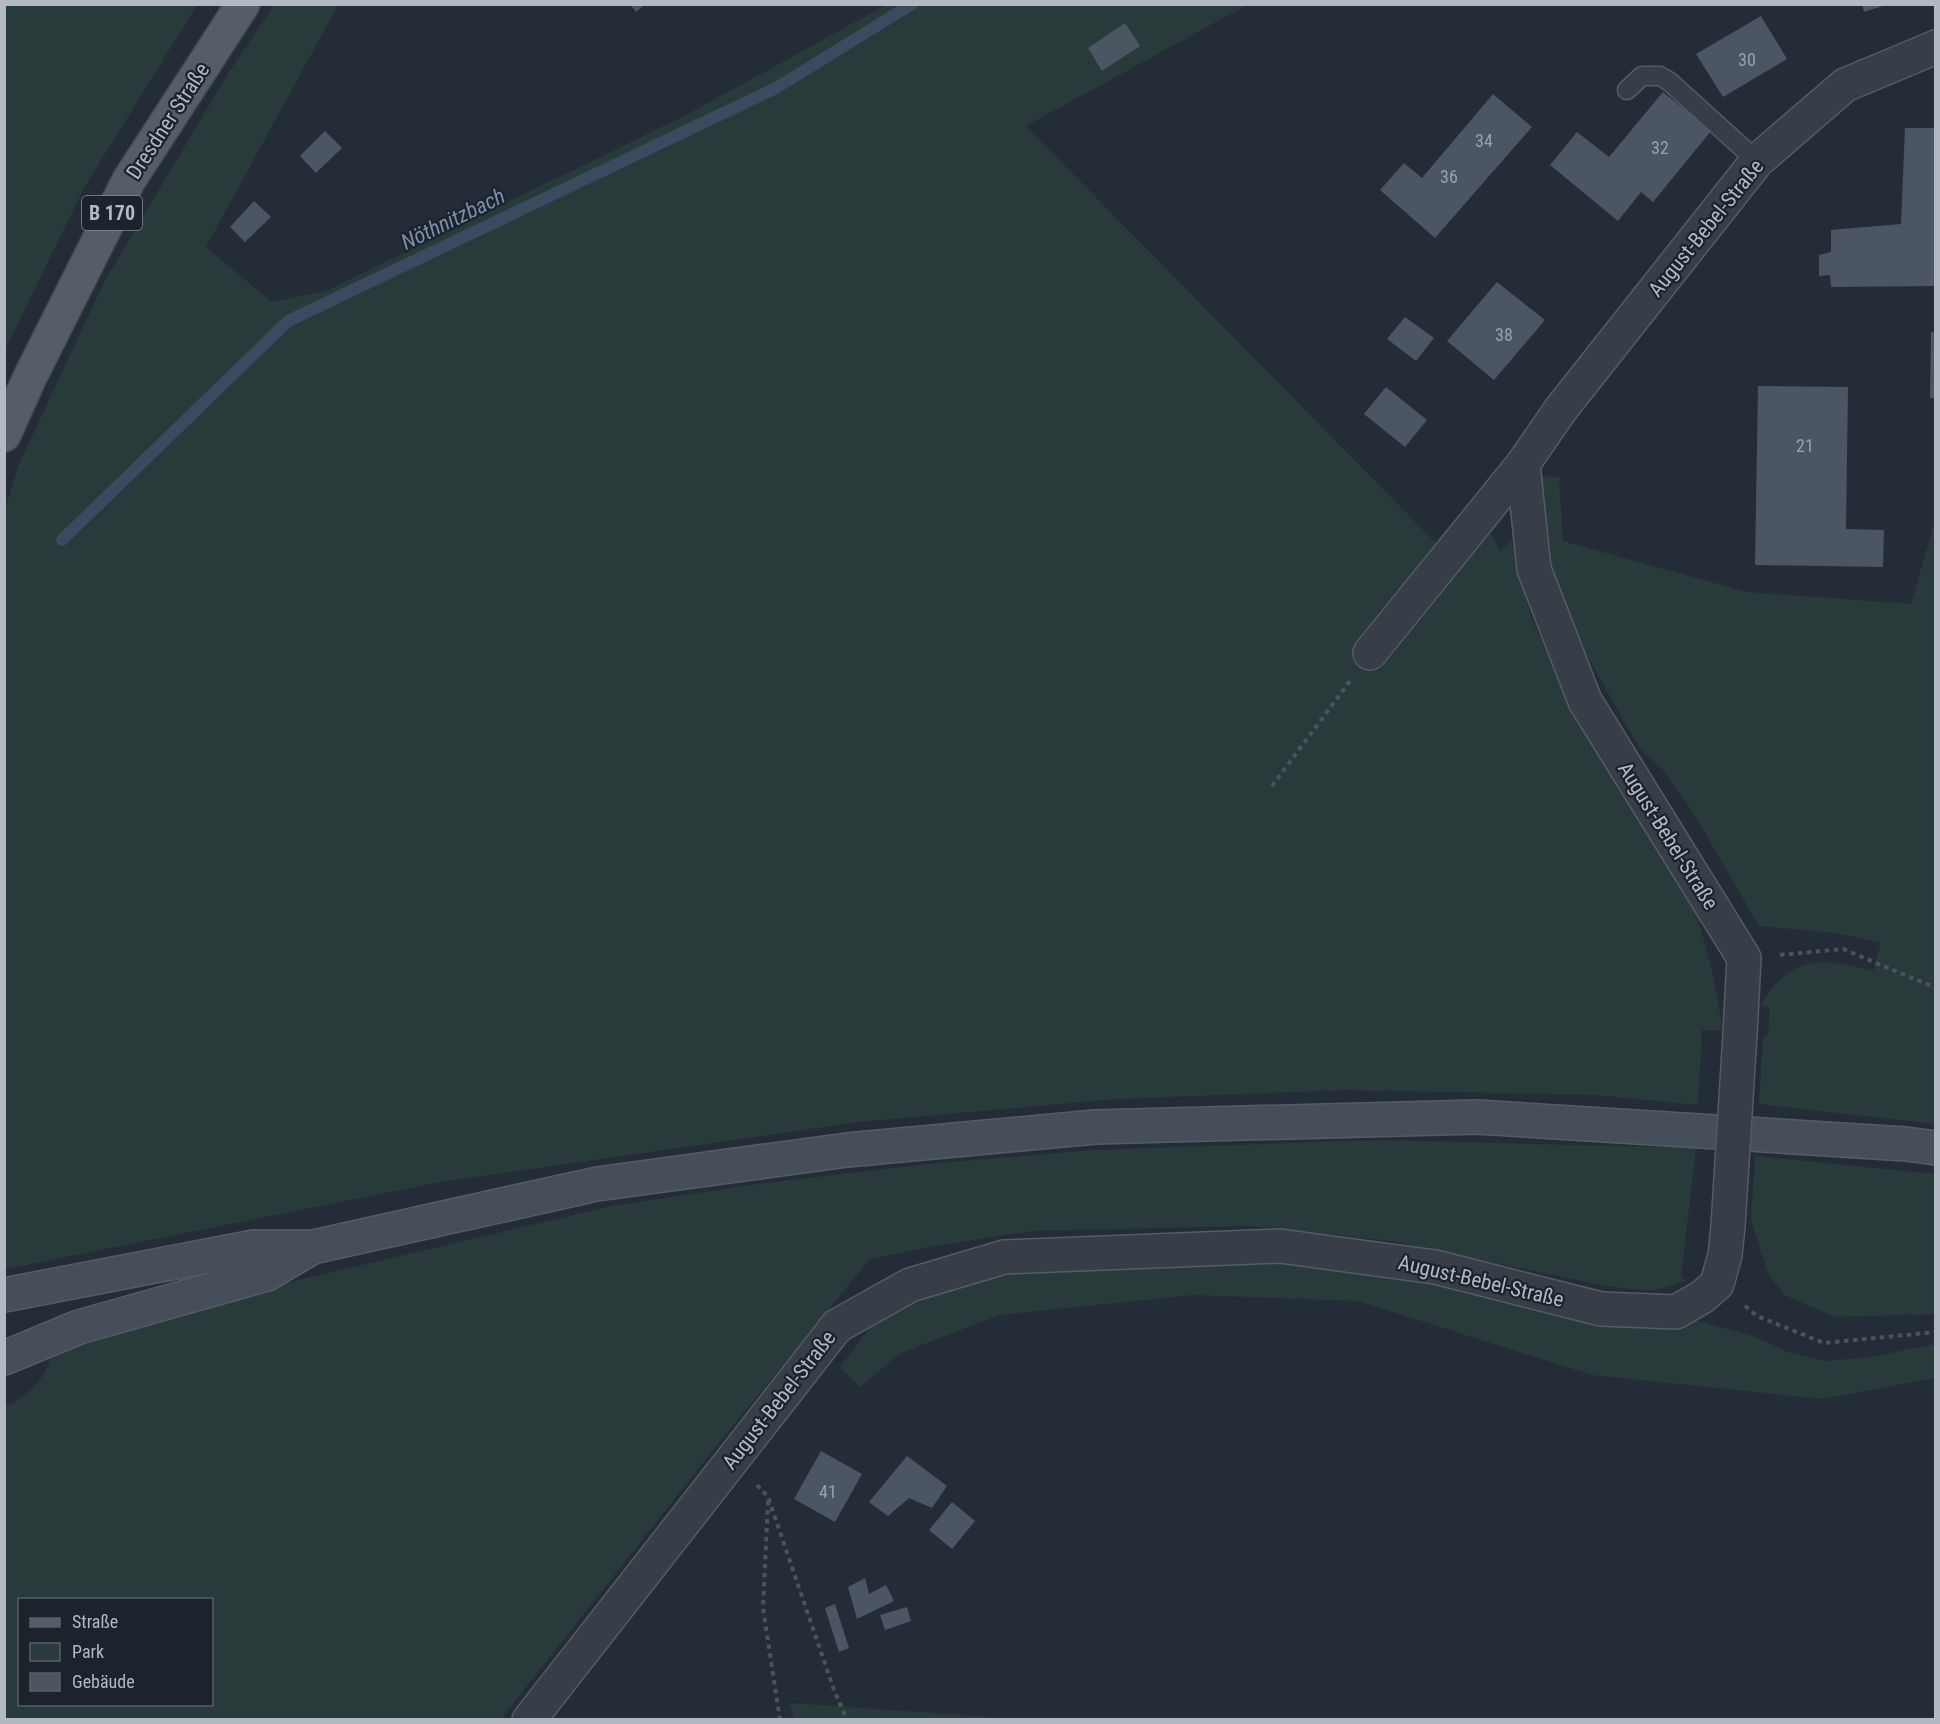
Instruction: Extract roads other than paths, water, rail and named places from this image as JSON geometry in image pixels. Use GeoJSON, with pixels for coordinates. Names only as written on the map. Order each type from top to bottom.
{"type":"FeatureCollection","features":[{"type":"Feature","properties":{"kind":"main road","name":"Dresdner Straße"},"geometry":{"type":"LineString","coordinates":[[4,435],[35,366],[129,180],[243,4]]}},
{"type":"Feature","properties":{"kind":"main road"},"geometry":{"type":"LineString","coordinates":[[4,1295],[254,1247],[313,1247],[597,1184],[848,1150],[1095,1126],[1477,1117],[1906,1144],[1935,1148]]}},
{"type":"Feature","properties":{"kind":"main road"},"geometry":{"type":"LineString","coordinates":[[8,1358],[80,1327],[267,1274],[313,1247]]}},
{"type":"Feature","properties":{"kind":"street","name":"August-Bebel-Straße"},"geometry":{"type":"LineString","coordinates":[[1370,654],[1523,464],[1561,409],[1757,161],[1845,85],[1935,47]]}},
{"type":"Feature","properties":{"kind":"street","name":"August-Bebel-Straße"},"geometry":{"type":"LineString","coordinates":[[529,1719],[837,1326],[910,1285],[1004,1257],[1280,1246],[1435,1266],[1601,1309],[1676,1312],[1702,1297],[1718,1284],[1725,1255],[1728,1226],[1744,958],[1585,701],[1534,569],[1523,464]]}},
{"type":"Feature","properties":{"kind":"lane"},"geometry":{"type":"LineString","coordinates":[[1627,90],[1642,76],[1660,76],[1757,161]]}},
{"type":"Feature","properties":{"kind":"waterway","name":"Nöthnitzbach"},"geometry":{"type":"LineString","coordinates":[[62,540],[288,321],[776,88],[912,4]]}}]}
